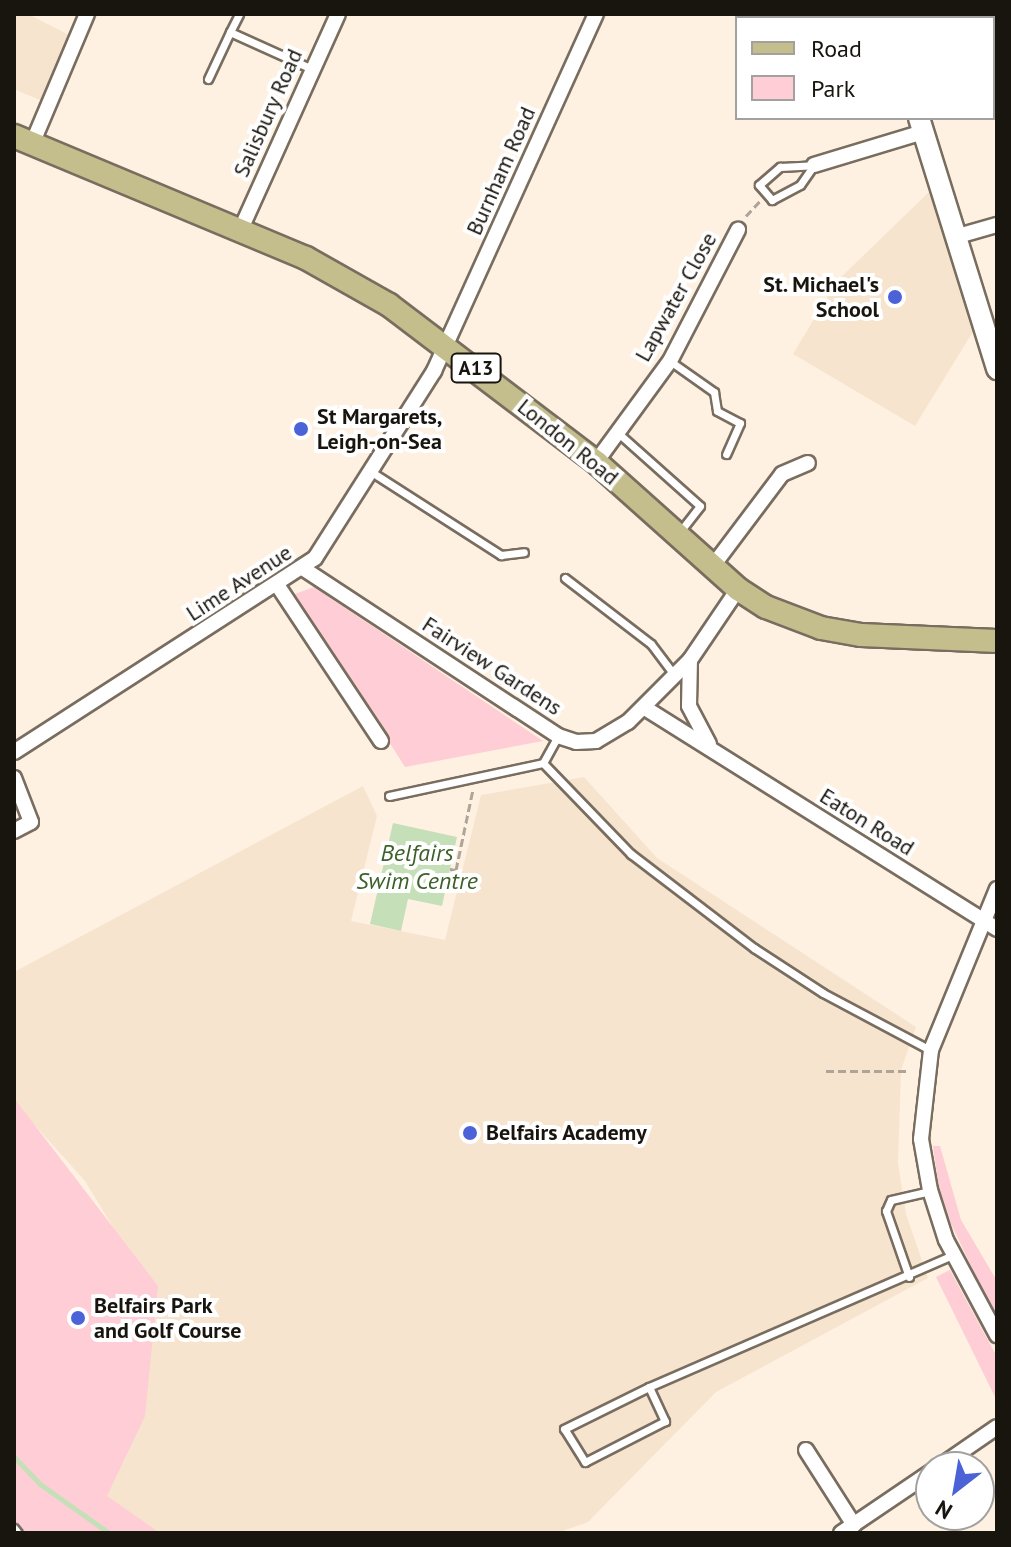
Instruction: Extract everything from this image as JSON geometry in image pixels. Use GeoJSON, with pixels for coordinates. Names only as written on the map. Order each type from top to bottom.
{"type":"FeatureCollection","features":[{"type":"Feature","properties":{"kind":"main road","name":"London Road"},"geometry":{"type":"LineString","coordinates":[[23,140],[306,258],[447,346],[596,462],[712,567],[766,607],[821,628],[861,635],[997,641]]}},
{"type":"Feature","properties":{"kind":"street"},"geometry":{"type":"LineString","coordinates":[[23,140],[87,14]]}},
{"type":"Feature","properties":{"kind":"street","name":"Salisbury Road"},"geometry":{"type":"LineString","coordinates":[[240,231],[338,14]]}},
{"type":"Feature","properties":{"kind":"street","name":"Burnham Road"},"geometry":{"type":"LineString","coordinates":[[447,346],[596,14]]}},
{"type":"Feature","properties":{"kind":"street"},"geometry":{"type":"LineString","coordinates":[[814,165],[921,125],[958,236],[980,329],[997,369]]}},
{"type":"Feature","properties":{"kind":"street"},"geometry":{"type":"LineString","coordinates":[[958,236],[997,225]]}},
{"type":"Feature","properties":{"kind":"street","name":"Lapwater Close"},"geometry":{"type":"LineString","coordinates":[[596,462],[670,361],[738,230]]}},
{"type":"Feature","properties":{"kind":"street","name":"Lime Avenue"},"geometry":{"type":"LineString","coordinates":[[14,752],[304,569],[447,346]]}},
{"type":"Feature","properties":{"kind":"street"},"geometry":{"type":"LineString","coordinates":[[712,567],[782,474],[808,463]]}},
{"type":"Feature","properties":{"kind":"street","name":"Fairview Gardens"},"geometry":{"type":"LineString","coordinates":[[304,569],[558,736],[596,741],[645,708],[690,660]]}},
{"type":"Feature","properties":{"kind":"street"},"geometry":{"type":"LineString","coordinates":[[278,586],[381,741]]}},
{"type":"Feature","properties":{"kind":"street"},"geometry":{"type":"LineString","coordinates":[[690,660],[738,589]]}},
{"type":"Feature","properties":{"kind":"street","name":"Eaton Road"},"geometry":{"type":"LineString","coordinates":[[690,660],[689,706],[695,725],[714,751]]}},
{"type":"Feature","properties":{"kind":"street","name":"Eaton Road"},"geometry":{"type":"LineString","coordinates":[[645,708],[990,925]]}},
{"type":"Feature","properties":{"kind":"street"},"geometry":{"type":"LineString","coordinates":[[14,778],[31,822],[14,831]]}},
{"type":"Feature","properties":{"kind":"street"},"geometry":{"type":"LineString","coordinates":[[997,889],[990,925],[931,1050],[921,1139],[930,1190],[953,1255],[997,1335]]}},
{"type":"Feature","properties":{"kind":"street"},"geometry":{"type":"LineString","coordinates":[[962,1451],[997,1427]]}},
{"type":"Feature","properties":{"kind":"street"},"geometry":{"type":"LineString","coordinates":[[806,1450],[847,1529],[915,1483]]}},
{"type":"Feature","properties":{"kind":"lane"},"geometry":{"type":"LineString","coordinates":[[208,79],[239,14]]}},
{"type":"Feature","properties":{"kind":"lane"},"geometry":{"type":"LineString","coordinates":[[230,32],[312,69]]}},
{"type":"Feature","properties":{"kind":"lane"},"geometry":{"type":"LineString","coordinates":[[814,165],[800,185],[772,200],[759,185],[780,167],[814,165]]}},
{"type":"Feature","properties":{"kind":"lane"},"geometry":{"type":"LineString","coordinates":[[670,361],[714,392],[717,411],[740,423],[726,454]]}},
{"type":"Feature","properties":{"kind":"lane"},"geometry":{"type":"LineString","coordinates":[[617,432],[700,506],[677,535]]}},
{"type":"Feature","properties":{"kind":"lane"},"geometry":{"type":"LineString","coordinates":[[369,470],[501,555],[524,552]]}},
{"type":"Feature","properties":{"kind":"lane"},"geometry":{"type":"LineString","coordinates":[[565,578],[651,644],[676,676]]}},
{"type":"Feature","properties":{"kind":"lane"},"geometry":{"type":"LineString","coordinates":[[389,796],[543,763],[558,736]]}},
{"type":"Feature","properties":{"kind":"lane"},"geometry":{"type":"LineString","coordinates":[[543,763],[631,854],[754,948],[823,993],[931,1050]]}},
{"type":"Feature","properties":{"kind":"lane"},"geometry":{"type":"LineString","coordinates":[[909,1277],[886,1211],[891,1200],[930,1190]]}},
{"type":"Feature","properties":{"kind":"lane"},"geometry":{"type":"LineString","coordinates":[[649,1387],[665,1421],[585,1462],[564,1429],[649,1387],[909,1277],[953,1255]]}},
{"type":"Feature","properties":{"kind":"lane"},"geometry":{"type":"LineString","coordinates":[[14,1528],[18,1533]]}},
{"type":"Feature","properties":{"kind":"path"},"geometry":{"type":"LineString","coordinates":[[738,230],[767,194]]}},
{"type":"Feature","properties":{"kind":"path"},"geometry":{"type":"LineString","coordinates":[[450,869],[456,870],[476,778]]}},
{"type":"Feature","properties":{"kind":"path"},"geometry":{"type":"LineString","coordinates":[[826,1071],[906,1071]]}},
{"type":"Feature","properties":{"kind":"shaded area"},"geometry":{"type":"Polygon","coordinates":[[[14,14],[28,14],[69,35],[42,101],[14,89],[14,14]]]}},
{"type":"Feature","properties":{"kind":"shaded area","name":"St. Michael's School"},"geometry":{"type":"Polygon","coordinates":[[[930,191],[974,330],[915,426],[793,354],[837,281],[930,191]]]}},
{"type":"Feature","properties":{"kind":"shaded area","name":"Belfairs Academy"},"geometry":{"type":"Polygon","coordinates":[[[584,777],[657,858],[916,1027],[901,1070],[898,1163],[906,1214],[928,1278],[716,1392],[588,1522],[557,1533],[134,1533],[77,1488],[143,1277],[85,1181],[14,1102],[14,972],[363,786],[377,816],[351,921],[445,940],[481,795],[584,777]]]}},
{"type":"Feature","properties":{"kind":"green space"},"geometry":{"type":"Polygon","coordinates":[[[314,587],[543,741],[405,767],[295,594],[314,587]]]}},
{"type":"Feature","properties":{"kind":"green space","name":"Belfairs Park and Golf Course"},"geometry":{"type":"Polygon","coordinates":[[[14,1098],[158,1286],[145,1416],[107,1496],[160,1533],[14,1533],[14,1098]]]}},
{"type":"Feature","properties":{"kind":"green space"},"geometry":{"type":"Polygon","coordinates":[[[933,1146],[940,1146],[961,1220],[997,1281],[997,1320],[941,1203],[933,1146]]]}},
{"type":"Feature","properties":{"kind":"green space"},"geometry":{"type":"Polygon","coordinates":[[[950,1270],[997,1357],[997,1401],[936,1277],[950,1270]]]}},
{"type":"Feature","properties":{"kind":"water","name":"Belfairs Swim Centre"},"geometry":{"type":"Polygon","coordinates":[[[393,823],[457,837],[442,906],[408,899],[401,931],[370,924],[393,823]]]}},
{"type":"Feature","properties":{"kind":"waterway"},"geometry":{"type":"LineString","coordinates":[[14,1457],[40,1484],[109,1533]]}},
{"type":"Feature","properties":{"kind":"place","name":"St. Michael's School"},"geometry":{"type":"Point","coordinates":[895,297]}},
{"type":"Feature","properties":{"kind":"place","name":"St Margarets, Leigh-on-Sea"},"geometry":{"type":"Point","coordinates":[301,429]}},
{"type":"Feature","properties":{"kind":"place","name":"Belfairs Academy"},"geometry":{"type":"Point","coordinates":[470,1133]}},
{"type":"Feature","properties":{"kind":"place","name":"Belfairs Park and Golf Course"},"geometry":{"type":"Point","coordinates":[78,1318]}}]}
